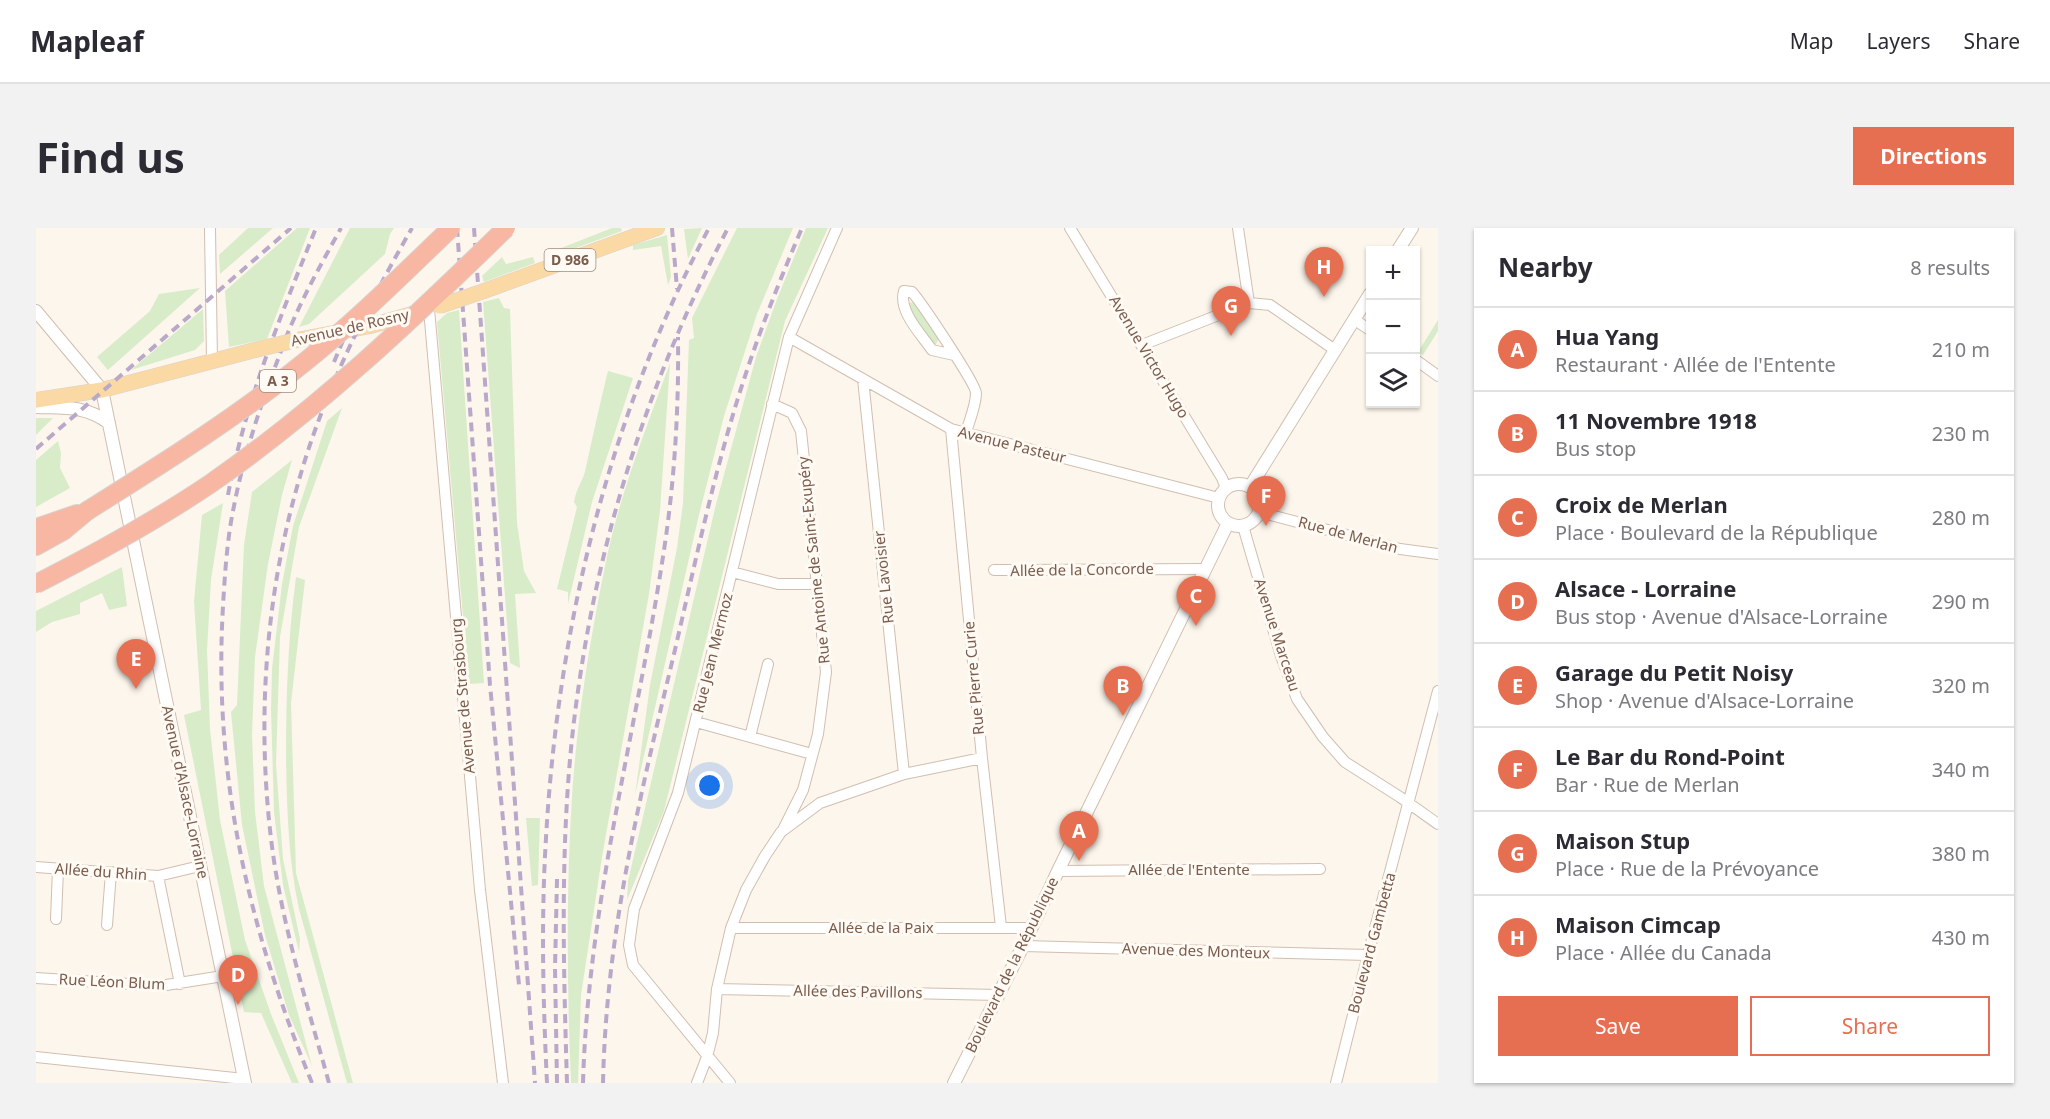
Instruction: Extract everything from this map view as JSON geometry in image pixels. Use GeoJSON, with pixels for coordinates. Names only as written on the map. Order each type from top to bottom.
{"type":"FeatureCollection","features":[{"type":"Feature","properties":{"kind":"highway","name":"A 3"},"geometry":{"type":"LineString","coordinates":[[36,546],[63,531],[87,511],[189,447],[306,361],[382,294],[451,228]]}},
{"type":"Feature","properties":{"kind":"highway","name":"A 3"},"geometry":{"type":"LineString","coordinates":[[36,584],[104,549],[209,485],[263,446],[385,343],[506,228]]}},
{"type":"Feature","properties":{"kind":"highway"},"geometry":{"type":"LineString","coordinates":[[36,528],[87,511]]}},
{"type":"Feature","properties":{"kind":"main road","name":"Avenue de Rosny"},"geometry":{"type":"LineString","coordinates":[[36,400],[102,390],[255,350],[370,326],[484,291],[656,228]]}},
{"type":"Feature","properties":{"kind":"street"},"geometry":{"type":"LineString","coordinates":[[210,228],[212,361]]}},
{"type":"Feature","properties":{"kind":"street","name":"Rue Jean Mermoz"},"geometry":{"type":"LineString","coordinates":[[730,1083],[633,965],[629,945],[634,909],[678,793],[789,336],[837,228]]}},
{"type":"Feature","properties":{"kind":"street","name":"Avenue Victor Hugo"},"geometry":{"type":"LineString","coordinates":[[1070,228],[1216,468],[1222,493]]}},
{"type":"Feature","properties":{"kind":"street"},"geometry":{"type":"LineString","coordinates":[[1238,228],[1249,303]]}},
{"type":"Feature","properties":{"kind":"street"},"geometry":{"type":"LineString","coordinates":[[1401,246],[1412,228]]}},
{"type":"Feature","properties":{"kind":"street"},"geometry":{"type":"LineString","coordinates":[[954,356],[932,350],[905,310],[902,298],[904,291],[912,292],[922,302],[954,356],[969,375],[976,391],[966,433]]}},
{"type":"Feature","properties":{"kind":"street"},"geometry":{"type":"LineString","coordinates":[[1250,487],[1367,300]]}},
{"type":"Feature","properties":{"kind":"street"},"geometry":{"type":"LineString","coordinates":[[1142,345],[1249,303],[1270,305],[1335,350]]}},
{"type":"Feature","properties":{"kind":"street","name":"Avenue de Strasbourg"},"geometry":{"type":"LineString","coordinates":[[434,308],[478,868],[503,1083]]}},
{"type":"Feature","properties":{"kind":"street","name":"Avenue d'Alsace-Lorraine"},"geometry":{"type":"LineString","coordinates":[[36,311],[102,390],[245,1081]]}},
{"type":"Feature","properties":{"kind":"street"},"geometry":{"type":"LineString","coordinates":[[1355,320],[1366,327]]}},
{"type":"Feature","properties":{"kind":"street","name":"Avenue Pasteur"},"geometry":{"type":"LineString","coordinates":[[789,336],[951,429],[1222,493]]}},
{"type":"Feature","properties":{"kind":"street"},"geometry":{"type":"LineString","coordinates":[[1420,363],[1438,376]]}},
{"type":"Feature","properties":{"kind":"street","name":"Rue Lavoisier"},"geometry":{"type":"LineString","coordinates":[[863,379],[904,774]]}},
{"type":"Feature","properties":{"kind":"street","name":"Rue Antoine de Saint-Exupéry"},"geometry":{"type":"LineString","coordinates":[[772,404],[792,413],[801,430],[826,672],[818,734],[803,790],[781,832]]}},
{"type":"Feature","properties":{"kind":"street"},"geometry":{"type":"LineString","coordinates":[[36,407],[70,408],[94,412],[109,423]]}},
{"type":"Feature","properties":{"kind":"street","name":"Rue Pierre Curie"},"geometry":{"type":"LineString","coordinates":[[951,429],[982,758],[1001,927]]}},
{"type":"Feature","properties":{"kind":"street"},"geometry":{"type":"LineString","coordinates":[[1238,484],[1250,487],[1257,495],[1260,506],[1253,521],[1243,526],[1228,523],[1219,513],[1222,493],[1238,484]]}},
{"type":"Feature","properties":{"kind":"street","name":"Rue de Merlan"},"geometry":{"type":"LineString","coordinates":[[1258,512],[1400,549],[1438,554]]}},
{"type":"Feature","properties":{"kind":"street","name":"Boulevard de la République"},"geometry":{"type":"LineString","coordinates":[[954,1083],[1032,928],[1228,523]]}},
{"type":"Feature","properties":{"kind":"street","name":"Avenue Marceau"},"geometry":{"type":"LineString","coordinates":[[1243,526],[1281,656],[1297,699],[1323,737],[1345,762],[1409,802],[1438,824]]}},
{"type":"Feature","properties":{"kind":"street","name":"Allée de la Concorde"},"geometry":{"type":"LineString","coordinates":[[994,570],[1206,569]]}},
{"type":"Feature","properties":{"kind":"street"},"geometry":{"type":"LineString","coordinates":[[732,572],[778,584],[818,584]]}},
{"type":"Feature","properties":{"kind":"street"},"geometry":{"type":"LineString","coordinates":[[750,737],[768,664]]}},
{"type":"Feature","properties":{"kind":"street","name":"Boulevard Gambetta"},"geometry":{"type":"LineString","coordinates":[[1336,1083],[1438,692]]}},
{"type":"Feature","properties":{"kind":"street"},"geometry":{"type":"LineString","coordinates":[[696,722],[812,754]]}},
{"type":"Feature","properties":{"kind":"street"},"geometry":{"type":"LineString","coordinates":[[697,1083],[713,1033],[717,989],[731,928],[746,890],[781,832],[820,803],[904,774],[982,758]]}},
{"type":"Feature","properties":{"kind":"street"},"geometry":{"type":"LineString","coordinates":[[803,790],[813,802],[820,803]]}},
{"type":"Feature","properties":{"kind":"street","name":"Allée du Rhin"},"geometry":{"type":"LineString","coordinates":[[36,867],[158,876],[200,866]]}},
{"type":"Feature","properties":{"kind":"street"},"geometry":{"type":"LineString","coordinates":[[56,919],[58,869]]}},
{"type":"Feature","properties":{"kind":"street","name":"Allée de l'Entente"},"geometry":{"type":"LineString","coordinates":[[1058,871],[1320,869]]}},
{"type":"Feature","properties":{"kind":"street"},"geometry":{"type":"LineString","coordinates":[[107,925],[111,872]]}},
{"type":"Feature","properties":{"kind":"street"},"geometry":{"type":"LineString","coordinates":[[158,876],[180,984]]}},
{"type":"Feature","properties":{"kind":"street","name":"Allée de la Paix"},"geometry":{"type":"LineString","coordinates":[[731,928],[1032,928]]}},
{"type":"Feature","properties":{"kind":"street","name":"Avenue des Monteux"},"geometry":{"type":"LineString","coordinates":[[1023,946],[1368,955]]}},
{"type":"Feature","properties":{"kind":"street","name":"Rue Léon Blum"},"geometry":{"type":"LineString","coordinates":[[36,978],[160,986],[223,976]]}},
{"type":"Feature","properties":{"kind":"street","name":"Allée des Pavillons"},"geometry":{"type":"LineString","coordinates":[[717,989],[999,995]]}},
{"type":"Feature","properties":{"kind":"street"},"geometry":{"type":"LineString","coordinates":[[36,1057],[245,1081]]}},
{"type":"Feature","properties":{"kind":"green space"},"geometry":{"type":"Polygon","coordinates":[[[248,228],[273,228],[220,274],[219,255],[248,228]]]}},
{"type":"Feature","properties":{"kind":"green space"},"geometry":{"type":"Polygon","coordinates":[[[297,228],[310,228],[267,339],[229,347],[225,291],[297,228]]]}},
{"type":"Feature","properties":{"kind":"green space"},"geometry":{"type":"Polygon","coordinates":[[[350,228],[394,228],[390,234],[385,254],[309,324],[299,327],[350,228]]]}},
{"type":"Feature","properties":{"kind":"green space"},"geometry":{"type":"Polygon","coordinates":[[[612,228],[621,228],[622,231],[557,255],[556,250],[612,228]]]}},
{"type":"Feature","properties":{"kind":"green space"},"geometry":{"type":"Polygon","coordinates":[[[702,228],[688,259],[684,229],[702,228]]]}},
{"type":"Feature","properties":{"kind":"green space"},"geometry":{"type":"Polygon","coordinates":[[[737,228],[793,228],[757,314],[724,416],[635,795],[650,685],[677,548],[683,503],[689,340],[694,338],[692,318],[737,228]]]}},
{"type":"Feature","properties":{"kind":"green space"},"geometry":{"type":"Polygon","coordinates":[[[806,228],[828,228],[785,321],[664,811],[627,900],[628,881],[716,504],[756,357],[806,228]]]}},
{"type":"Feature","properties":{"kind":"green space"},"geometry":{"type":"Polygon","coordinates":[[[667,235],[671,277],[668,285],[661,246],[633,250],[633,245],[667,235]]]}},
{"type":"Feature","properties":{"kind":"green space"},"geometry":{"type":"Polygon","coordinates":[[[502,257],[506,264],[533,257],[535,263],[484,282],[482,276],[502,257]]]}},
{"type":"Feature","properties":{"kind":"green space"},"geometry":{"type":"Polygon","coordinates":[[[200,288],[108,370],[97,357],[150,311],[159,294],[200,288]]]}},
{"type":"Feature","properties":{"kind":"green space"},"geometry":{"type":"Polygon","coordinates":[[[499,298],[504,308],[510,309],[517,523],[524,571],[536,593],[515,594],[520,668],[510,663],[483,302],[499,298]]]}},
{"type":"Feature","properties":{"kind":"green space"},"geometry":{"type":"Polygon","coordinates":[[[915,302],[939,338],[936,344],[932,344],[908,309],[909,303],[915,302]]]}},
{"type":"Feature","properties":{"kind":"green space"},"geometry":{"type":"Polygon","coordinates":[[[203,309],[204,341],[195,350],[131,370],[203,309]]]}},
{"type":"Feature","properties":{"kind":"green space"},"geometry":{"type":"Polygon","coordinates":[[[459,310],[484,683],[469,684],[437,322],[447,313],[459,310]]]}},
{"type":"Feature","properties":{"kind":"green space"},"geometry":{"type":"Polygon","coordinates":[[[1438,320],[1438,331],[1423,355],[1420,353],[1420,349],[1438,320]]]}},
{"type":"Feature","properties":{"kind":"green space"},"geometry":{"type":"Polygon","coordinates":[[[670,363],[660,511],[649,594],[602,857],[581,995],[578,1083],[571,1083],[568,904],[572,796],[580,711],[593,627],[610,544],[633,465],[670,363]]]}},
{"type":"Feature","properties":{"kind":"green space"},"geometry":{"type":"Polygon","coordinates":[[[608,371],[633,378],[592,502],[568,604],[568,592],[557,589],[577,507],[574,502],[575,497],[585,472],[608,371]]]}},
{"type":"Feature","properties":{"kind":"green space"},"geometry":{"type":"Polygon","coordinates":[[[342,408],[299,527],[280,637],[276,764],[283,859],[300,939],[299,952],[283,885],[274,812],[272,669],[282,584],[293,526],[327,421],[342,408]]]}},
{"type":"Feature","properties":{"kind":"green space"},"geometry":{"type":"Polygon","coordinates":[[[36,418],[53,418],[36,435],[36,418]]]}},
{"type":"Feature","properties":{"kind":"green space"},"geometry":{"type":"Polygon","coordinates":[[[58,441],[61,453],[60,468],[70,488],[36,507],[36,460],[58,441]]]}},
{"type":"Feature","properties":{"kind":"green space"},"geometry":{"type":"Polygon","coordinates":[[[292,460],[282,495],[268,564],[255,657],[252,735],[255,812],[264,886],[312,1066],[289,1015],[265,935],[242,825],[231,712],[237,705],[244,545],[252,492],[292,460]]]}},
{"type":"Feature","properties":{"kind":"green space"},"geometry":{"type":"Polygon","coordinates":[[[223,503],[211,580],[207,650],[210,729],[220,820],[245,940],[271,1014],[299,1083],[292,1083],[261,1013],[244,1012],[184,715],[201,710],[194,601],[202,515],[223,503]]]}},
{"type":"Feature","properties":{"kind":"green space"},"geometry":{"type":"Polygon","coordinates":[[[122,567],[127,606],[109,610],[102,593],[80,603],[80,614],[52,622],[36,632],[36,611],[122,567]]]}},
{"type":"Feature","properties":{"kind":"green space"},"geometry":{"type":"Polygon","coordinates":[[[296,577],[305,580],[291,703],[296,873],[353,1083],[347,1083],[299,909],[290,852],[286,712],[289,644],[296,577]]]}},
{"type":"Feature","properties":{"kind":"green space"},"geometry":{"type":"Polygon","coordinates":[[[526,818],[540,818],[538,885],[532,886],[526,818]]]}},
{"type":"Feature","properties":{"kind":"railway"},"geometry":{"type":"LineString","coordinates":[[36,449],[291,228]]}},
{"type":"Feature","properties":{"kind":"railway"},"geometry":{"type":"LineString","coordinates":[[228,495],[235,460],[254,393],[277,326],[316,228]]}},
{"type":"Feature","properties":{"kind":"railway"},"geometry":{"type":"LineString","coordinates":[[312,1083],[289,1025],[270,966],[253,908],[240,849],[230,790],[224,730],[221,669],[223,606],[232,518],[252,436],[290,327],[341,228]]}},
{"type":"Feature","properties":{"kind":"railway"},"geometry":{"type":"LineString","coordinates":[[329,1083],[290,941],[273,854],[265,760],[266,665],[271,618],[287,525],[309,447],[348,351],[378,289],[412,228]]}},
{"type":"Feature","properties":{"kind":"railway"},"geometry":{"type":"LineString","coordinates":[[457,228],[490,685],[519,985]]}},
{"type":"Feature","properties":{"kind":"railway"},"geometry":{"type":"LineString","coordinates":[[474,228],[535,1083]]}},
{"type":"Feature","properties":{"kind":"railway"},"geometry":{"type":"LineString","coordinates":[[672,228],[677,289]]}},
{"type":"Feature","properties":{"kind":"railway"},"geometry":{"type":"LineString","coordinates":[[547,1083],[543,960],[546,838],[552,759],[562,680],[576,601],[594,524],[643,373],[674,299],[709,228]]}},
{"type":"Feature","properties":{"kind":"railway"},"geometry":{"type":"LineString","coordinates":[[567,1083],[564,983],[565,833],[573,733],[589,624],[616,507],[654,393],[676,337],[728,228]]}},
{"type":"Feature","properties":{"kind":"railway"},"geometry":{"type":"LineString","coordinates":[[603,1083],[606,1028],[618,920],[649,760],[720,461],[760,333],[802,228]]}},
{"type":"Feature","properties":{"kind":"railway"},"geometry":{"type":"LineString","coordinates":[[334,362],[356,313]]}},
{"type":"Feature","properties":{"kind":"railway"},"geometry":{"type":"LineString","coordinates":[[583,1083],[587,1017],[603,887],[651,628],[670,507],[678,394],[678,337]]}},
{"type":"Feature","properties":{"kind":"railway"},"geometry":{"type":"LineString","coordinates":[[557,879],[555,968],[557,1083]]}},
{"type":"Feature","properties":{"kind":"place","name":"Maison Cimcap"},"geometry":{"type":"Point","coordinates":[1324,297]}},
{"type":"Feature","properties":{"kind":"place","name":"Maison Stup"},"geometry":{"type":"Point","coordinates":[1231,336]}},
{"type":"Feature","properties":{"kind":"place","name":"Le Bar du Rond-Point"},"geometry":{"type":"Point","coordinates":[1266,526]}},
{"type":"Feature","properties":{"kind":"place","name":"Croix de Merlan"},"geometry":{"type":"Point","coordinates":[1196,626]}},
{"type":"Feature","properties":{"kind":"place","name":"Garage du Petit Noisy"},"geometry":{"type":"Point","coordinates":[136,689]}},
{"type":"Feature","properties":{"kind":"place","name":"11 Novembre 1918"},"geometry":{"type":"Point","coordinates":[1123,716]}},
{"type":"Feature","properties":{"kind":"place","name":"Hua Yang"},"geometry":{"type":"Point","coordinates":[1079,861]}},
{"type":"Feature","properties":{"kind":"place","name":"Alsace - Lorraine"},"geometry":{"type":"Point","coordinates":[238,1005]}}]}
